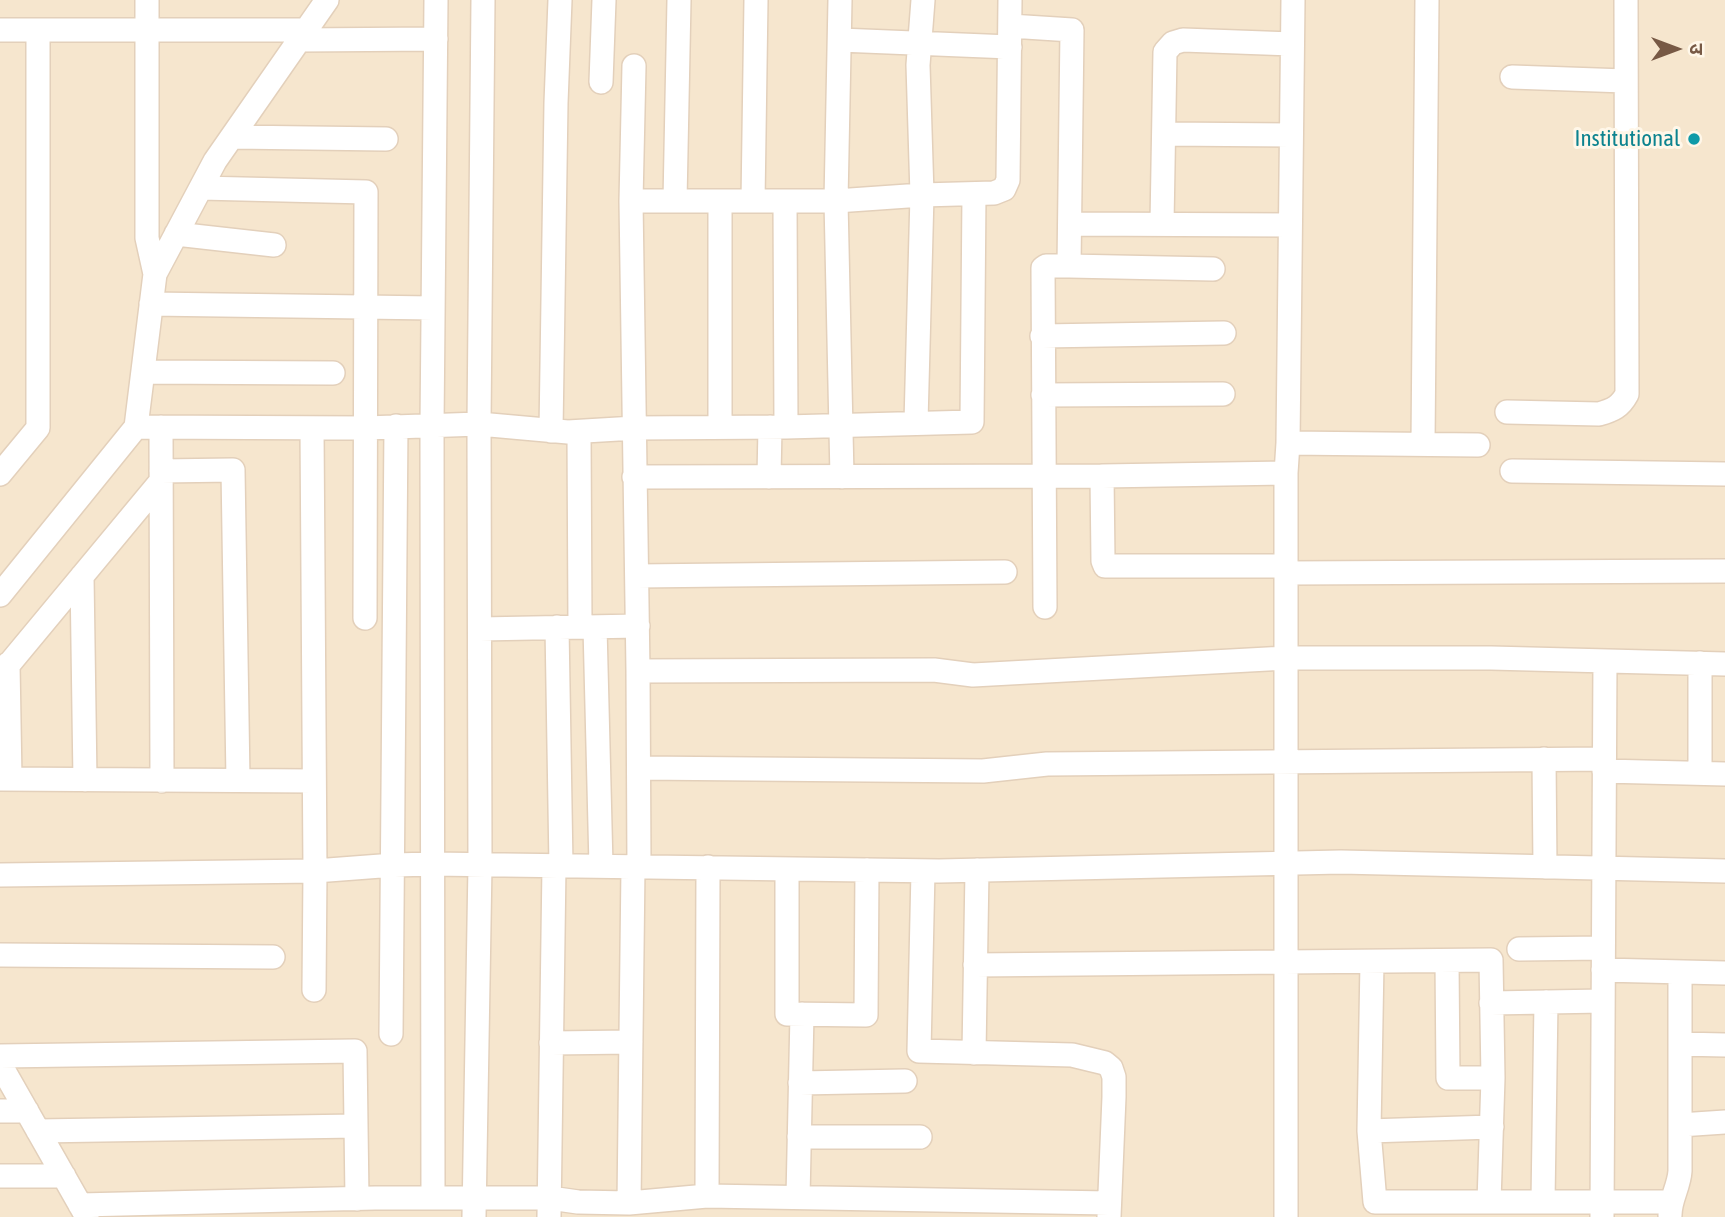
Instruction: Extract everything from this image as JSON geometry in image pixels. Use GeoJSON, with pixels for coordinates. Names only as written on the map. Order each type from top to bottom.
{"type":"FeatureCollection","features":[{"type":"Feature","properties":{"kind":"street"},"geometry":{"type":"LineString","coordinates":[[0,595],[136,427],[155,274],[148,238],[147,0]]}},
{"type":"Feature","properties":{"kind":"street"},"geometry":{"type":"LineString","coordinates":[[155,274],[201,188],[233,137],[327,0]]}},
{"type":"Feature","properties":{"kind":"street"},"geometry":{"type":"LineString","coordinates":[[433,1198],[432,425],[436,0]]}},
{"type":"Feature","properties":{"kind":"street"},"geometry":{"type":"LineString","coordinates":[[474,1207],[480,865],[479,424],[483,0]]}},
{"type":"Feature","properties":{"kind":"street"},"geometry":{"type":"LineString","coordinates":[[551,431],[560,0]]}},
{"type":"Feature","properties":{"kind":"street"},"geometry":{"type":"LineString","coordinates":[[601,82],[604,0]]}},
{"type":"Feature","properties":{"kind":"street"},"geometry":{"type":"LineString","coordinates":[[675,201],[678,0]]}},
{"type":"Feature","properties":{"kind":"street"},"geometry":{"type":"LineString","coordinates":[[753,201],[756,0]]}},
{"type":"Feature","properties":{"kind":"street"},"geometry":{"type":"LineString","coordinates":[[840,0],[836,201],[842,477]]}},
{"type":"Feature","properties":{"kind":"street"},"geometry":{"type":"LineString","coordinates":[[916,422],[922,195],[919,43],[923,0]]}},
{"type":"Feature","properties":{"kind":"street"},"geometry":{"type":"LineString","coordinates":[[631,201],[836,201],[994,193],[1004,189],[1008,180],[1010,0]]}},
{"type":"Feature","properties":{"kind":"street"},"geometry":{"type":"LineString","coordinates":[[1286,1217],[1286,473],[1293,0]]}},
{"type":"Feature","properties":{"kind":"street"},"geometry":{"type":"LineString","coordinates":[[1423,443],[1427,0]]}},
{"type":"Feature","properties":{"kind":"street"},"geometry":{"type":"LineString","coordinates":[[1507,412],[1599,414],[1614,409],[1622,403],[1627,394],[1626,0]]}},
{"type":"Feature","properties":{"kind":"street"},"geometry":{"type":"LineString","coordinates":[[0,30],[147,30],[436,39]]}},
{"type":"Feature","properties":{"kind":"street"},"geometry":{"type":"LineString","coordinates":[[0,474],[38,428],[38,30]]}},
{"type":"Feature","properties":{"kind":"street"},"geometry":{"type":"LineString","coordinates":[[839,40],[919,43],[1072,30],[1069,266]]}},
{"type":"Feature","properties":{"kind":"street"},"geometry":{"type":"LineString","coordinates":[[1162,223],[1165,51],[1173,43],[1183,40],[1292,44]]}},
{"type":"Feature","properties":{"kind":"street"},"geometry":{"type":"LineString","coordinates":[[629,1203],[639,768],[631,201],[634,66]]}},
{"type":"Feature","properties":{"kind":"street"},"geometry":{"type":"LineString","coordinates":[[1512,77],[1625,81]]}},
{"type":"Feature","properties":{"kind":"street"},"geometry":{"type":"LineString","coordinates":[[1164,134],[1291,135]]}},
{"type":"Feature","properties":{"kind":"street"},"geometry":{"type":"LineString","coordinates":[[233,137],[386,139]]}},
{"type":"Feature","properties":{"kind":"street"},"geometry":{"type":"LineString","coordinates":[[201,188],[366,192],[365,618]]}},
{"type":"Feature","properties":{"kind":"street"},"geometry":{"type":"LineString","coordinates":[[136,427],[366,428],[479,424],[579,432],[635,428],[972,422],[974,194]]}},
{"type":"Feature","properties":{"kind":"street"},"geometry":{"type":"LineString","coordinates":[[720,201],[720,427]]}},
{"type":"Feature","properties":{"kind":"street"},"geometry":{"type":"LineString","coordinates":[[769,477],[778,427],[785,201]]}},
{"type":"Feature","properties":{"kind":"street"},"geometry":{"type":"LineString","coordinates":[[1070,224],[1290,225]]}},
{"type":"Feature","properties":{"kind":"street"},"geometry":{"type":"LineString","coordinates":[[176,234],[274,245]]}},
{"type":"Feature","properties":{"kind":"street"},"geometry":{"type":"LineString","coordinates":[[1045,607],[1043,268],[1069,266],[1213,269]]}},
{"type":"Feature","properties":{"kind":"street"},"geometry":{"type":"LineString","coordinates":[[151,304],[433,308]]}},
{"type":"Feature","properties":{"kind":"street"},"geometry":{"type":"LineString","coordinates":[[1042,336],[1224,333]]}},
{"type":"Feature","properties":{"kind":"street"},"geometry":{"type":"LineString","coordinates":[[143,373],[332,373]]}},
{"type":"Feature","properties":{"kind":"street"},"geometry":{"type":"LineString","coordinates":[[1043,396],[1223,394]]}},
{"type":"Feature","properties":{"kind":"street"},"geometry":{"type":"LineString","coordinates":[[391,1034],[396,426]]}},
{"type":"Feature","properties":{"kind":"street"},"geometry":{"type":"LineString","coordinates":[[161,427],[162,781]]}},
{"type":"Feature","properties":{"kind":"street"},"geometry":{"type":"LineString","coordinates":[[312,428],[316,871],[314,990]]}},
{"type":"Feature","properties":{"kind":"street"},"geometry":{"type":"LineString","coordinates":[[549,1207],[557,866],[577,627],[579,432]]}},
{"type":"Feature","properties":{"kind":"street"},"geometry":{"type":"LineString","coordinates":[[1288,443],[1478,445]]}},
{"type":"Feature","properties":{"kind":"street"},"geometry":{"type":"LineString","coordinates":[[238,780],[233,470],[161,476],[4,669],[5,779],[314,781]]}},
{"type":"Feature","properties":{"kind":"street"},"geometry":{"type":"LineString","coordinates":[[1512,471],[1725,474]]}},
{"type":"Feature","properties":{"kind":"street"},"geometry":{"type":"LineString","coordinates":[[634,477],[1286,473]]}},
{"type":"Feature","properties":{"kind":"street"},"geometry":{"type":"LineString","coordinates":[[1102,476],[1105,566],[1725,571]]}},
{"type":"Feature","properties":{"kind":"street"},"geometry":{"type":"LineString","coordinates":[[637,576],[1005,572]]}},
{"type":"Feature","properties":{"kind":"street"},"geometry":{"type":"LineString","coordinates":[[82,576],[85,780]]}},
{"type":"Feature","properties":{"kind":"street"},"geometry":{"type":"LineString","coordinates":[[480,629],[638,626]]}},
{"type":"Feature","properties":{"kind":"street"},"geometry":{"type":"LineString","coordinates":[[577,627],[601,866]]}},
{"type":"Feature","properties":{"kind":"street"},"geometry":{"type":"LineString","coordinates":[[638,671],[934,670],[973,675],[1286,659],[1492,658],[1725,664]]}},
{"type":"Feature","properties":{"kind":"street"},"geometry":{"type":"LineString","coordinates":[[1602,1209],[1605,661]]}},
{"type":"Feature","properties":{"kind":"street"},"geometry":{"type":"LineString","coordinates":[[1700,663],[1700,773]]}},
{"type":"Feature","properties":{"kind":"street"},"geometry":{"type":"LineString","coordinates":[[639,768],[983,771],[1047,764],[1544,760],[1725,774]]}},
{"type":"Feature","properties":{"kind":"street"},"geometry":{"type":"LineString","coordinates":[[1544,760],[1545,867]]}},
{"type":"Feature","properties":{"kind":"street"},"geometry":{"type":"LineString","coordinates":[[0,875],[316,871],[432,864],[923,871],[1341,862],[1725,871]]}},
{"type":"Feature","properties":{"kind":"street"},"geometry":{"type":"LineString","coordinates":[[692,1204],[708,867]]}},
{"type":"Feature","properties":{"kind":"street"},"geometry":{"type":"LineString","coordinates":[[787,869],[787,1014],[866,1015],[867,870]]}},
{"type":"Feature","properties":{"kind":"street"},"geometry":{"type":"LineString","coordinates":[[974,1052],[977,870]]}},
{"type":"Feature","properties":{"kind":"street"},"geometry":{"type":"LineString","coordinates":[[0,1064],[83,1211],[433,1198],[474,1207],[549,1207],[578,1202],[606,1210],[629,1203],[757,1207],[798,1197],[1109,1210],[1114,1097],[1111,1068],[1105,1063],[1072,1055],[919,1051],[923,871]]}},
{"type":"Feature","properties":{"kind":"street"},"geometry":{"type":"LineString","coordinates":[[1519,949],[1680,972],[1725,973]]}},
{"type":"Feature","properties":{"kind":"street"},"geometry":{"type":"LineString","coordinates":[[0,955],[274,957]]}},
{"type":"Feature","properties":{"kind":"street"},"geometry":{"type":"LineString","coordinates":[[975,965],[1491,960],[1493,1078],[1489,1202]]}},
{"type":"Feature","properties":{"kind":"street"},"geometry":{"type":"LineString","coordinates":[[1447,961],[1448,1078],[1493,1078]]}},
{"type":"Feature","properties":{"kind":"street"},"geometry":{"type":"LineString","coordinates":[[1372,962],[1369,1130],[1375,1202],[1403,1210],[1461,1209],[1489,1202],[1602,1209],[1670,1209],[1679,1185],[1680,972]]}},
{"type":"Feature","properties":{"kind":"street"},"geometry":{"type":"LineString","coordinates":[[1491,1003],[1602,1001]]}},
{"type":"Feature","properties":{"kind":"street"},"geometry":{"type":"LineString","coordinates":[[1538,1206],[1546,1002]]}},
{"type":"Feature","properties":{"kind":"street"},"geometry":{"type":"LineString","coordinates":[[798,1197],[802,1014]]}},
{"type":"Feature","properties":{"kind":"street"},"geometry":{"type":"LineString","coordinates":[[551,1043],[631,1042]]}},
{"type":"Feature","properties":{"kind":"street"},"geometry":{"type":"LineString","coordinates":[[1680,1044],[1725,1045]]}},
{"type":"Feature","properties":{"kind":"street"},"geometry":{"type":"LineString","coordinates":[[0,1056],[355,1051],[357,1199]]}},
{"type":"Feature","properties":{"kind":"street"},"geometry":{"type":"LineString","coordinates":[[800,1083],[905,1081]]}},
{"type":"Feature","properties":{"kind":"street"},"geometry":{"type":"LineString","coordinates":[[0,1111],[32,1121],[356,1126]]}},
{"type":"Feature","properties":{"kind":"street"},"geometry":{"type":"LineString","coordinates":[[1680,1125],[1725,1122]]}},
{"type":"Feature","properties":{"kind":"street"},"geometry":{"type":"LineString","coordinates":[[1369,1130],[1492,1127]]}},
{"type":"Feature","properties":{"kind":"street"},"geometry":{"type":"LineString","coordinates":[[799,1138],[919,1138]]}},
{"type":"Feature","properties":{"kind":"street"},"geometry":{"type":"LineString","coordinates":[[0,1176],[64,1176]]}},
{"type":"Feature","properties":{"kind":"shaded area"},"geometry":{"type":"Polygon","coordinates":[[[0,0],[1725,0],[1725,1217],[0,1217],[0,0]]]}},
{"type":"Feature","properties":{"kind":"place","name":"Institutional"},"geometry":{"type":"Point","coordinates":[1694,139]}}]}
